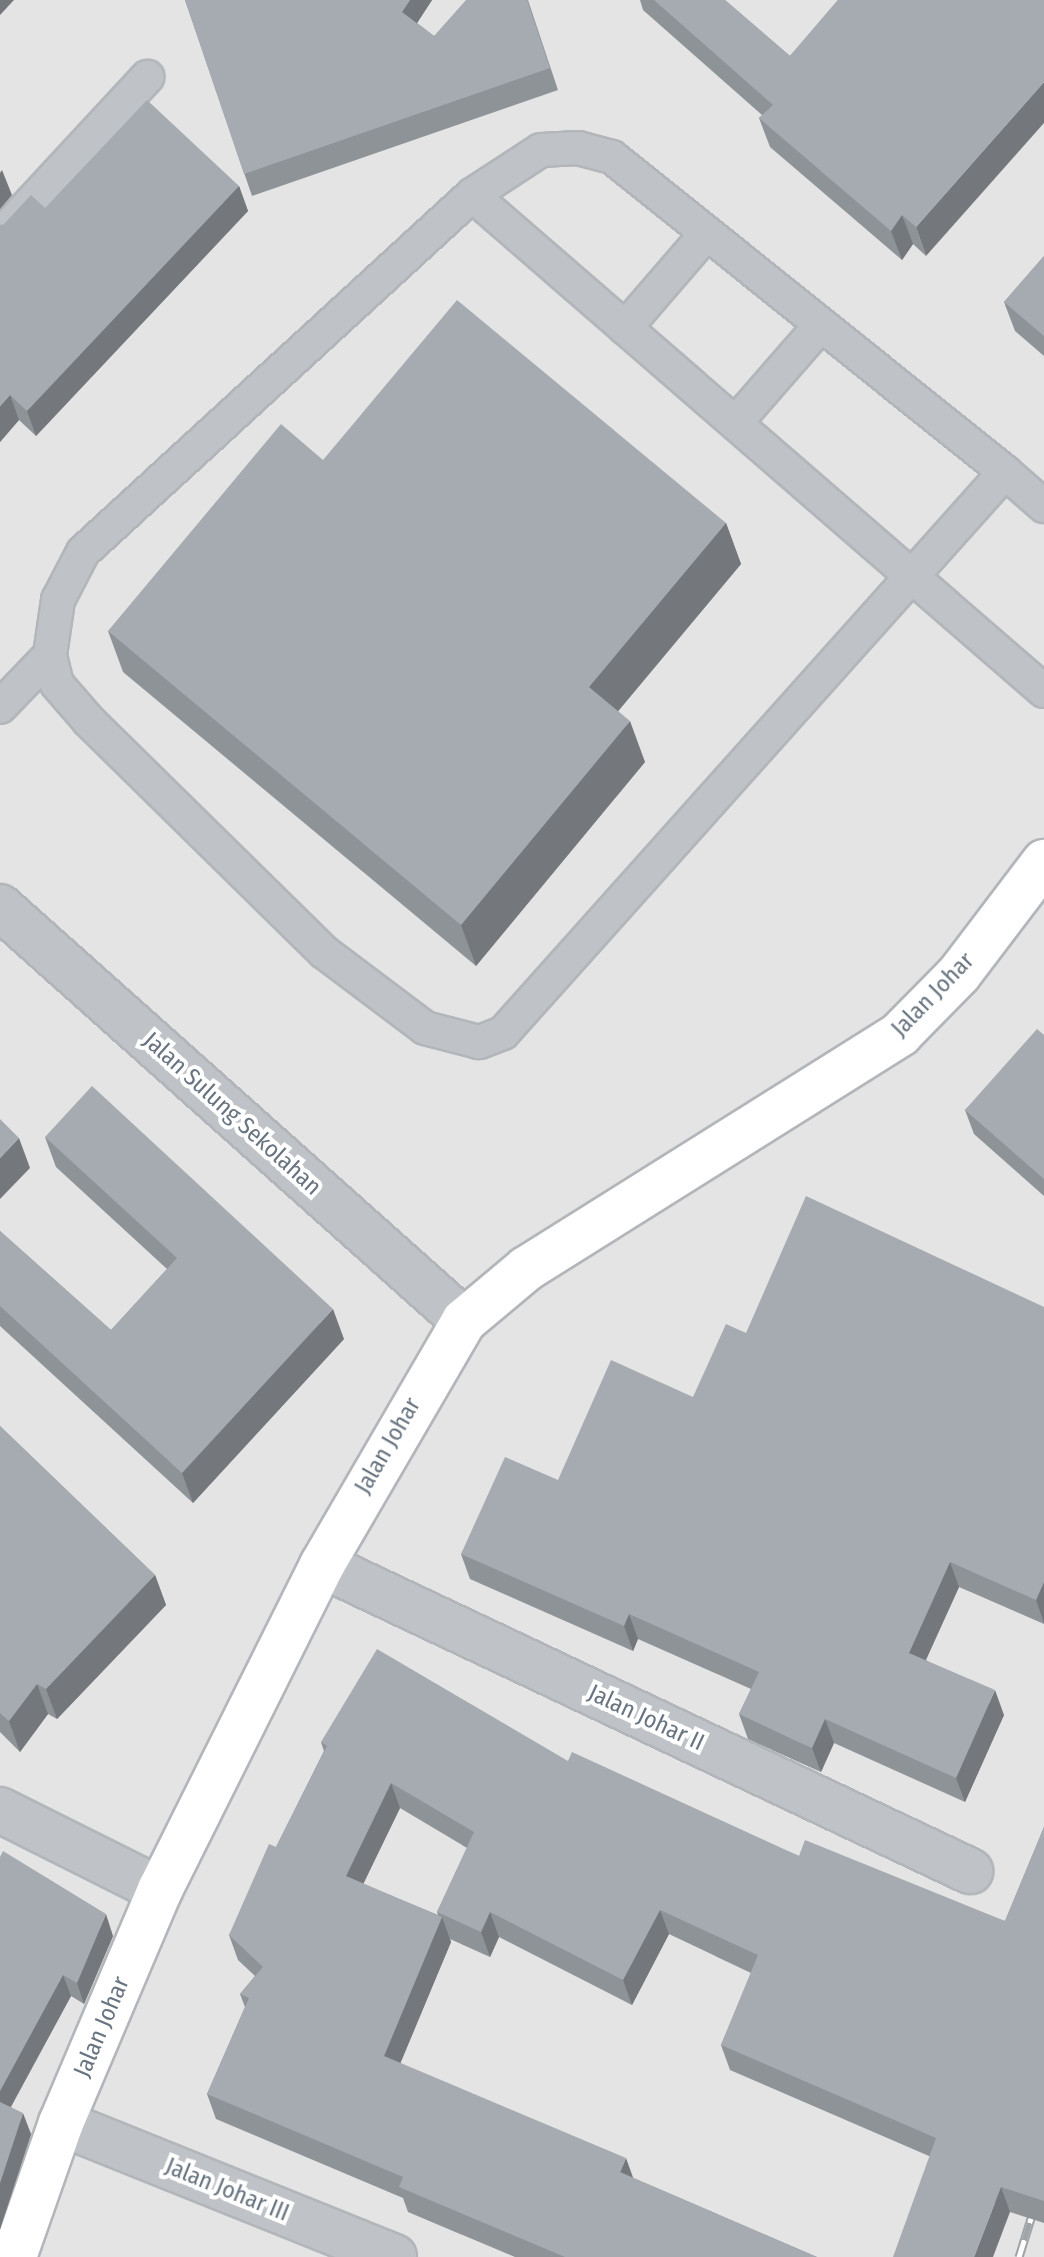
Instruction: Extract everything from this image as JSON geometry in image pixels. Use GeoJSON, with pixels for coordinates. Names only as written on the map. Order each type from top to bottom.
{"type":"FeatureCollection","features":[{"type":"Feature","properties":{"kind":"street","name":"Jalan Johar"},"geometry":{"type":"LineString","coordinates":[[14,2257],[61,2123],[160,1890],[322,1565],[411,1404],[464,1321],[526,1269],[900,1034],[959,974],[1044,862]]}},
{"type":"Feature","properties":{"kind":"street","name":"Jalan Sulung Sekolahan"},"geometry":{"type":"LineString","coordinates":[[0,907],[464,1321]]}},
{"type":"Feature","properties":{"kind":"street","name":"Jalan Johar II"},"geometry":{"type":"LineString","coordinates":[[322,1565],[970,1871]]}},
{"type":"Feature","properties":{"kind":"street"},"geometry":{"type":"LineString","coordinates":[[3,1819],[160,1890]]}},
{"type":"Feature","properties":{"kind":"street","name":"Jalan Johar III"},"geometry":{"type":"LineString","coordinates":[[61,2123],[394,2257]]}},
{"type":"Feature","properties":{"kind":"lane"},"geometry":{"type":"LineString","coordinates":[[0,236],[147,77]]}},
{"type":"Feature","properties":{"kind":"lane"},"geometry":{"type":"LineString","coordinates":[[1005,472],[503,1033],[479,1042],[425,1028],[324,952],[89,721],[57,684],[50,655],[58,600],[83,552],[472,195],[541,150],[578,148],[612,157],[1005,472],[1044,506]]}},
{"type":"Feature","properties":{"kind":"lane"},"geometry":{"type":"LineString","coordinates":[[472,195],[625,328],[738,420],[1044,691]]}},
{"type":"Feature","properties":{"kind":"lane"},"geometry":{"type":"LineString","coordinates":[[625,328],[707,233]]}},
{"type":"Feature","properties":{"kind":"lane"},"geometry":{"type":"LineString","coordinates":[[738,420],[821,325]]}},
{"type":"Feature","properties":{"kind":"lane"},"geometry":{"type":"LineString","coordinates":[[0,707],[50,655]]}},
{"type":"Feature","properties":{"kind":"shaded area"},"geometry":{"type":"Polygon","coordinates":[[[0,0],[1044,0],[1044,2257],[0,2257],[0,0]]]}},
{"type":"Feature","properties":{"kind":"building"},"geometry":{"type":"Polygon","coordinates":[[[185,0],[410,0],[402,12],[434,36],[466,0],[527,0],[550,68],[244,174],[185,0]]]}},
{"type":"Feature","properties":{"kind":"building"},"geometry":{"type":"Polygon","coordinates":[[[654,0],[725,0],[790,56],[838,0],[1044,0],[1044,82],[916,227],[902,215],[891,231],[759,118],[773,105],[654,0]]]}},
{"type":"Feature","properties":{"kind":"building"},"geometry":{"type":"Polygon","coordinates":[[[147,100],[239,186],[27,411],[10,395],[0,406],[0,225],[31,195],[45,208],[147,100]]]}},
{"type":"Feature","properties":{"kind":"building"},"geometry":{"type":"Polygon","coordinates":[[[1044,256],[1044,336],[1004,302],[1044,256]]]}},
{"type":"Feature","properties":{"kind":"building"},"geometry":{"type":"Polygon","coordinates":[[[457,300],[726,523],[589,687],[630,721],[461,925],[108,631],[281,424],[323,460],[457,300]]]}},
{"type":"Feature","properties":{"kind":"building"},"geometry":{"type":"Polygon","coordinates":[[[1037,1029],[1044,1035],[1044,1179],[965,1110],[1037,1029]]]}},
{"type":"Feature","properties":{"kind":"building"},"geometry":{"type":"Polygon","coordinates":[[[92,1086],[333,1309],[182,1473],[0,1306],[0,1231],[111,1330],[177,1258],[45,1137],[92,1086]]]}},
{"type":"Feature","properties":{"kind":"building"},"geometry":{"type":"Polygon","coordinates":[[[0,1119],[19,1138],[0,1158],[0,1119]]]}},
{"type":"Feature","properties":{"kind":"building"},"geometry":{"type":"Polygon","coordinates":[[[806,1196],[1044,1307],[1044,1582],[1036,1600],[950,1562],[909,1653],[995,1690],[956,1778],[825,1719],[812,1748],[794,1740],[739,1714],[759,1672],[629,1614],[624,1626],[461,1554],[505,1457],[558,1480],[611,1360],[693,1397],[726,1324],[746,1333],[806,1196]]]}},
{"type":"Feature","properties":{"kind":"building"},"geometry":{"type":"Polygon","coordinates":[[[0,1426],[155,1575],[46,1689],[37,1684],[9,1721],[0,1713],[0,1426]]]}},
{"type":"Feature","properties":{"kind":"building"},"geometry":{"type":"Polygon","coordinates":[[[377,1649],[568,1761],[572,1752],[799,1856],[805,1840],[1005,1921],[1044,1827],[1044,2201],[1001,2187],[974,2257],[893,2257],[936,2138],[721,2045],[758,1955],[660,1910],[623,1980],[490,1912],[481,1932],[437,1912],[474,1832],[391,1783],[346,1876],[442,1917],[384,2056],[626,2158],[620,2172],[817,2257],[565,2257],[399,2187],[403,2177],[207,2094],[249,1998],[240,1994],[263,1967],[229,1935],[269,1844],[276,1847],[327,1746],[321,1742],[377,1649]]]}},
{"type":"Feature","properties":{"kind":"building"},"geometry":{"type":"Polygon","coordinates":[[[3,1851],[106,1914],[77,1983],[63,1975],[0,2091],[0,1857],[3,1851]]]}},
{"type":"Feature","properties":{"kind":"building"},"geometry":{"type":"Polygon","coordinates":[[[0,2102],[23,2113],[0,2183],[0,2102]]]}},
{"type":"Feature","properties":{"kind":"railway"},"geometry":{"type":"LineString","coordinates":[[1019,2257],[1044,2176]]}}]}
